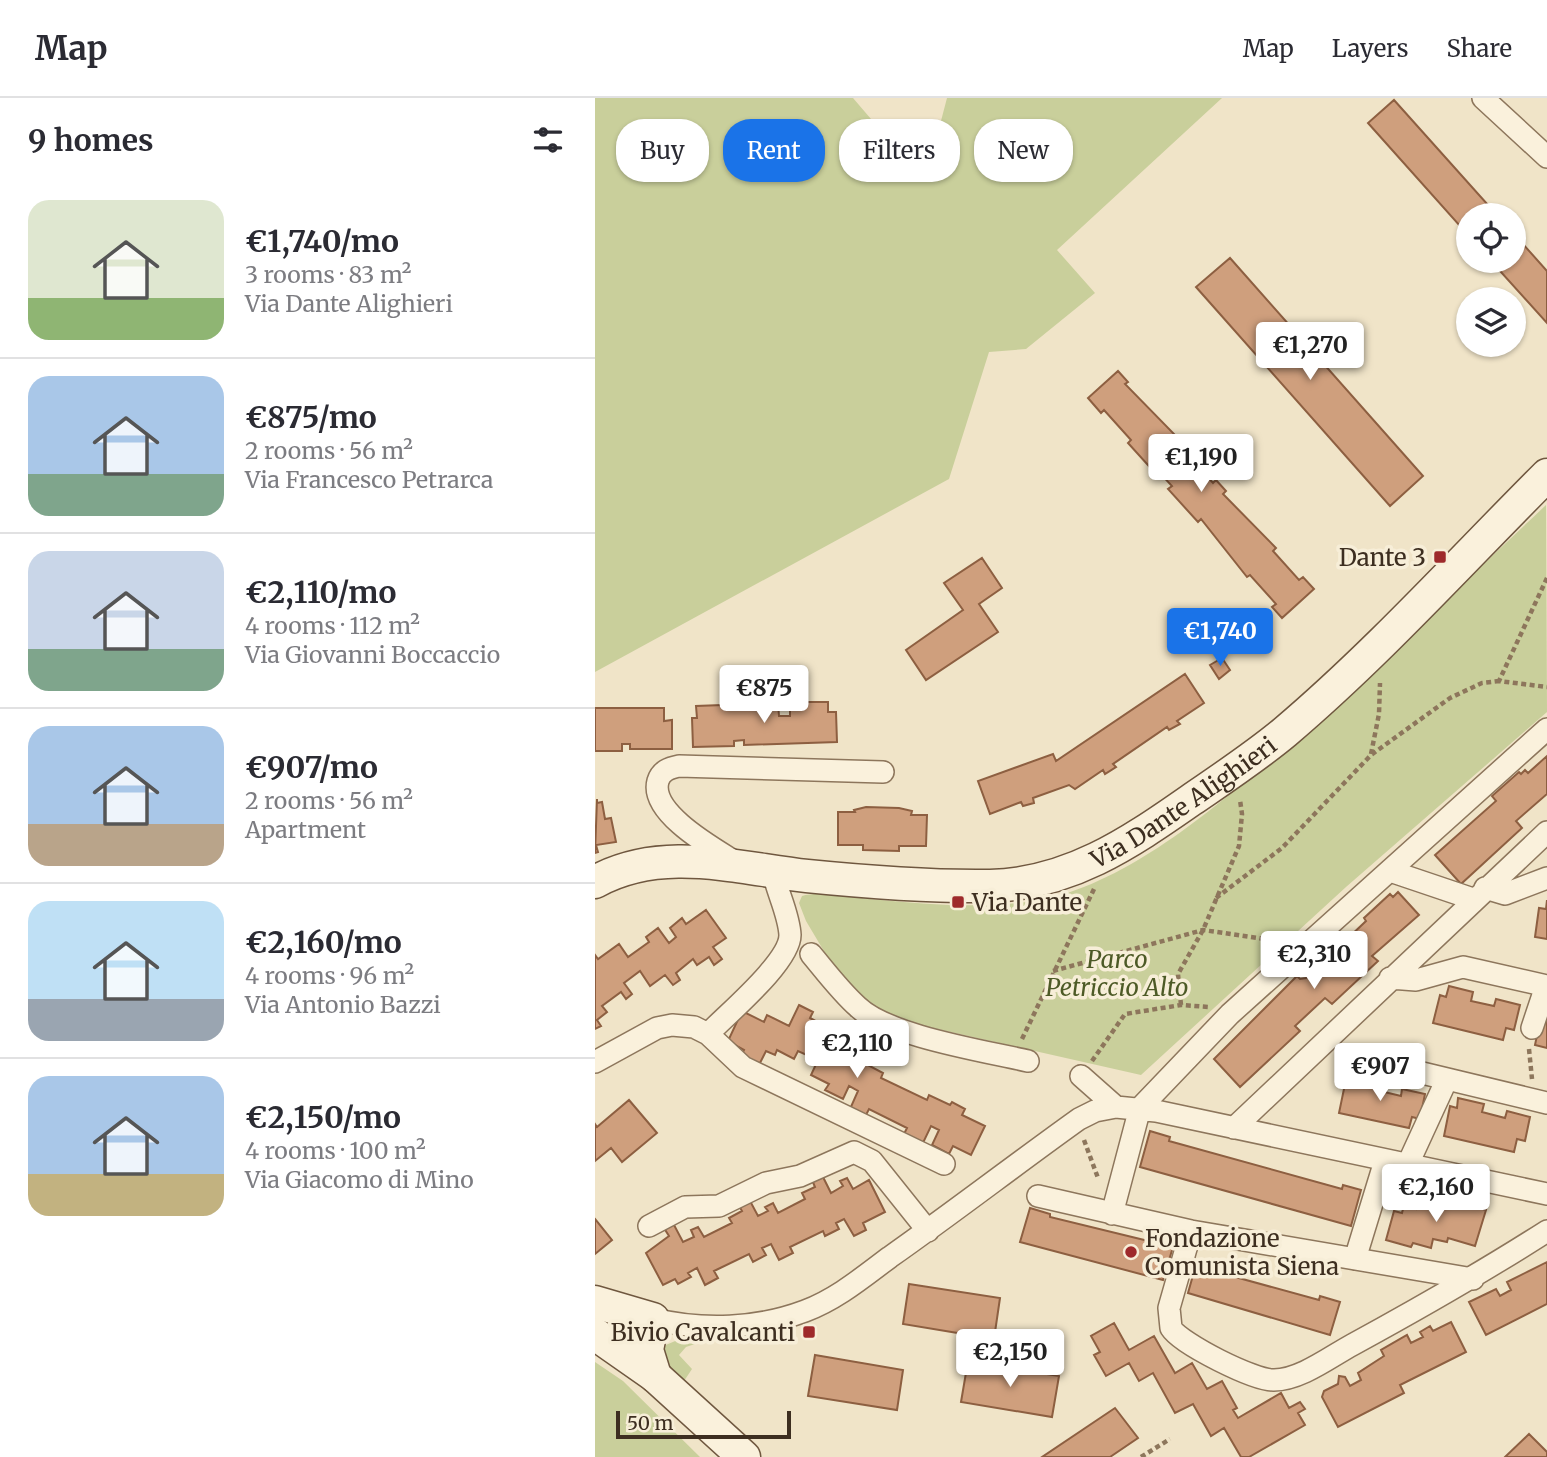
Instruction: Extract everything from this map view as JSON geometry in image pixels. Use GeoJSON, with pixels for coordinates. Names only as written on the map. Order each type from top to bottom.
{"type":"FeatureCollection","features":[{"type":"Feature","properties":{"kind":"street"},"geometry":{"type":"LineString","coordinates":[[1483,98],[1547,157]]}},
{"type":"Feature","properties":{"kind":"street","name":"Via Dante Alighieri"},"geometry":{"type":"LineString","coordinates":[[595,882],[630,868],[663,862],[694,861],[849,880],[991,886],[1038,881],[1092,864],[1161,821],[1286,730],[1376,646],[1546,477]]}},
{"type":"Feature","properties":{"kind":"street"},"geometry":{"type":"LineString","coordinates":[[1112,1214],[1140,1108],[1230,1014],[1547,729]]}},
{"type":"Feature","properties":{"kind":"street"},"geometry":{"type":"LineString","coordinates":[[708,1034],[772,968],[788,945],[790,932],[759,870],[707,844],[666,810],[657,788],[666,770],[678,766],[883,772]]}},
{"type":"Feature","properties":{"kind":"street"},"geometry":{"type":"LineString","coordinates":[[1234,1128],[1547,832]]}},
{"type":"Feature","properties":{"kind":"street"},"geometry":{"type":"LineString","coordinates":[[1390,871],[1479,894],[1505,894],[1547,878]]}},
{"type":"Feature","properties":{"kind":"street"},"geometry":{"type":"LineString","coordinates":[[811,954],[859,1008],[871,1017],[909,1032],[1021,1060]]}},
{"type":"Feature","properties":{"kind":"street"},"geometry":{"type":"LineString","coordinates":[[1390,978],[1416,979],[1463,967],[1546,986],[1532,1028]]}},
{"type":"Feature","properties":{"kind":"street"},"geometry":{"type":"LineString","coordinates":[[595,1062],[643,1034],[664,1026],[683,1025],[708,1034],[743,1067],[944,1164]]}},
{"type":"Feature","properties":{"kind":"street"},"geometry":{"type":"LineString","coordinates":[[1393,1066],[1544,1102]]}},
{"type":"Feature","properties":{"kind":"street"},"geometry":{"type":"LineString","coordinates":[[1081,1076],[1115,1107]]}},
{"type":"Feature","properties":{"kind":"street"},"geometry":{"type":"LineString","coordinates":[[1407,1166],[1447,1079]]}},
{"type":"Feature","properties":{"kind":"street"},"geometry":{"type":"LineString","coordinates":[[595,1302],[653,1319],[699,1326],[734,1326],[771,1321],[804,1311],[838,1294],[1079,1119],[1095,1111],[1115,1107],[1140,1108],[1547,1194]]}},
{"type":"Feature","properties":{"kind":"street"},"geometry":{"type":"LineString","coordinates":[[649,1226],[685,1207],[719,1206],[766,1184],[800,1176],[854,1152],[871,1161],[928,1231]]}},
{"type":"Feature","properties":{"kind":"street"},"geometry":{"type":"LineString","coordinates":[[1355,1259],[1385,1161]]}},
{"type":"Feature","properties":{"kind":"street"},"geometry":{"type":"LineString","coordinates":[[1038,1196],[1191,1231],[1473,1279]]}},
{"type":"Feature","properties":{"kind":"street"},"geometry":{"type":"LineString","coordinates":[[1191,1231],[1169,1308],[1171,1328],[1189,1345],[1268,1380],[1287,1378],[1308,1369],[1473,1279],[1547,1231]]}},
{"type":"Feature","properties":{"kind":"street"},"geometry":{"type":"LineString","coordinates":[[653,1319],[647,1350],[656,1376]]}},
{"type":"Feature","properties":{"kind":"street"},"geometry":{"type":"LineString","coordinates":[[595,1334],[656,1376],[744,1457]]}},
{"type":"Feature","properties":{"kind":"path"},"geometry":{"type":"LineString","coordinates":[[1499,681],[1547,578]]}},
{"type":"Feature","properties":{"kind":"path"},"geometry":{"type":"LineString","coordinates":[[1371,755],[1379,714],[1380,673]]}},
{"type":"Feature","properties":{"kind":"path"},"geometry":{"type":"LineString","coordinates":[[1216,898],[1282,848],[1371,755],[1450,698],[1482,684],[1499,681],[1547,687]]}},
{"type":"Feature","properties":{"kind":"path"},"geometry":{"type":"LineString","coordinates":[[1181,1005],[1178,974],[1203,930],[1239,846],[1242,814],[1239,794]]}},
{"type":"Feature","properties":{"kind":"path"},"geometry":{"type":"LineString","coordinates":[[1021,1060],[1052,971],[1095,888]]}},
{"type":"Feature","properties":{"kind":"path"},"geometry":{"type":"LineString","coordinates":[[1052,971],[1203,930],[1308,944]]}},
{"type":"Feature","properties":{"kind":"path"},"geometry":{"type":"LineString","coordinates":[[1081,1076],[1125,1014],[1181,1005],[1207,1006],[1230,1014]]}},
{"type":"Feature","properties":{"kind":"path"},"geometry":{"type":"LineString","coordinates":[[1532,1028],[1529,1047],[1530,1074],[1544,1102]]}},
{"type":"Feature","properties":{"kind":"path"},"geometry":{"type":"LineString","coordinates":[[1141,1457],[1170,1439]]}},
{"type":"Feature","properties":{"kind":"green space"},"geometry":{"type":"Polygon","coordinates":[[[595,98],[853,98],[871,119],[839,119],[839,182],[960,182],[960,119],[942,119],[947,98],[1222,98],[1057,250],[1095,293],[1026,349],[989,352],[949,479],[595,672],[595,98]]]}},
{"type":"Feature","properties":{"kind":"green space","name":"Parco Petriccio Alto"},"geometry":{"type":"Polygon","coordinates":[[[1546,505],[1547,712],[1346,887],[1141,1075],[902,1021],[865,1002],[831,963],[806,921],[799,903],[802,896],[829,894],[961,905],[1020,903],[1078,889],[1115,873],[1152,851],[1188,827],[1257,772],[1375,666],[1546,505]]]}},
{"type":"Feature","properties":{"kind":"green space"},"geometry":{"type":"Polygon","coordinates":[[[680,1339],[710,1339],[686,1347],[679,1355],[692,1369],[682,1384],[662,1366],[661,1347],[680,1339]]]}},
{"type":"Feature","properties":{"kind":"green space"},"geometry":{"type":"Polygon","coordinates":[[[595,1362],[623,1381],[700,1457],[595,1457],[595,1362]]]}},
{"type":"Feature","properties":{"kind":"building"},"geometry":{"type":"Polygon","coordinates":[[[1394,100],[1486,203],[1456,203],[1456,222],[1368,123],[1394,100]]]}},
{"type":"Feature","properties":{"kind":"building"},"geometry":{"type":"Polygon","coordinates":[[[1526,247],[1547,271],[1547,323],[1526,300],[1526,287],[1514,287],[1502,273],[1526,273],[1526,247]]]}},
{"type":"Feature","properties":{"kind":"building"},"geometry":{"type":"Polygon","coordinates":[[[1230,258],[1423,476],[1390,506],[1196,287],[1230,258]]]}},
{"type":"Feature","properties":{"kind":"building"},"geometry":{"type":"Polygon","coordinates":[[[1118,371],[1128,382],[1125,384],[1177,437],[1175,440],[1213,483],[1216,480],[1226,491],[1223,494],[1276,548],[1273,551],[1299,580],[1303,577],[1314,589],[1282,618],[1272,607],[1276,604],[1250,575],[1247,577],[1201,519],[1198,522],[1168,489],[1172,486],[1159,472],[1156,474],[1128,443],[1131,440],[1104,410],[1101,413],[1088,398],[1118,371]]]}},
{"type":"Feature","properties":{"kind":"building"},"geometry":{"type":"Polygon","coordinates":[[[982,558],[1002,588],[979,604],[998,632],[926,680],[906,650],[963,610],[944,583],[982,558]]]}},
{"type":"Feature","properties":{"kind":"building"},"geometry":{"type":"Polygon","coordinates":[[[1222,658],[1230,670],[1219,679],[1210,665],[1222,658]]]}},
{"type":"Feature","properties":{"kind":"building"},"geometry":{"type":"Polygon","coordinates":[[[1185,674],[1204,703],[1177,721],[1180,724],[1169,730],[1167,727],[1113,764],[1116,767],[1105,774],[1103,770],[1075,789],[1069,785],[1033,798],[1034,803],[1023,806],[1021,802],[990,814],[978,781],[1053,754],[1056,761],[1185,674]]]}},
{"type":"Feature","properties":{"kind":"building"},"geometry":{"type":"Polygon","coordinates":[[[790,702],[828,702],[828,712],[836,712],[837,742],[744,745],[744,740],[734,741],[734,746],[693,747],[692,718],[697,718],[696,706],[778,703],[779,716],[790,716],[790,702]]]}},
{"type":"Feature","properties":{"kind":"building"},"geometry":{"type":"Polygon","coordinates":[[[595,708],[664,708],[664,721],[672,720],[672,749],[630,749],[630,744],[622,744],[622,751],[595,751],[595,708]]]}},
{"type":"Feature","properties":{"kind":"building"},"geometry":{"type":"Polygon","coordinates":[[[1547,756],[1547,794],[1516,821],[1522,828],[1461,884],[1435,855],[1496,801],[1492,796],[1519,772],[1521,774],[1525,770],[1528,773],[1547,756]]]}},
{"type":"Feature","properties":{"kind":"building"},"geometry":{"type":"Polygon","coordinates":[[[597,799],[597,803],[602,802],[605,819],[611,818],[616,842],[596,845],[598,852],[595,853],[597,799]]]}},
{"type":"Feature","properties":{"kind":"building"},"geometry":{"type":"Polygon","coordinates":[[[866,807],[899,808],[912,811],[911,815],[927,815],[926,846],[899,846],[899,851],[863,850],[863,845],[838,845],[838,812],[855,812],[854,810],[866,807]]]}},
{"type":"Feature","properties":{"kind":"building"},"geometry":{"type":"Polygon","coordinates":[[[1398,892],[1419,915],[1372,956],[1378,961],[1332,1004],[1325,998],[1295,1026],[1300,1031],[1240,1087],[1214,1059],[1297,976],[1300,979],[1306,978],[1366,921],[1364,918],[1390,894],[1393,897],[1398,892]]]}},
{"type":"Feature","properties":{"kind":"building"},"geometry":{"type":"Polygon","coordinates":[[[1547,900],[1547,939],[1535,937],[1539,908],[1546,909],[1547,900]]]}},
{"type":"Feature","properties":{"kind":"building"},"geometry":{"type":"Polygon","coordinates":[[[706,910],[726,938],[713,947],[722,959],[714,965],[709,957],[697,965],[693,959],[676,973],[680,980],[673,985],[665,975],[650,986],[640,971],[624,983],[632,994],[626,999],[621,992],[602,1006],[607,1012],[597,1020],[601,1026],[595,1029],[595,955],[598,959],[619,944],[628,957],[649,942],[646,937],[658,928],[669,943],[676,937],[670,928],[682,918],[686,924],[706,910]]]}},
{"type":"Feature","properties":{"kind":"building"},"geometry":{"type":"Polygon","coordinates":[[[1449,986],[1473,992],[1471,1001],[1494,1006],[1496,999],[1520,1005],[1514,1030],[1506,1028],[1503,1040],[1433,1023],[1440,995],[1446,997],[1449,986]]]}},
{"type":"Feature","properties":{"kind":"building"},"geometry":{"type":"Polygon","coordinates":[[[799,1005],[813,1012],[810,1018],[832,1030],[826,1044],[849,1055],[852,1050],[864,1055],[860,1061],[883,1073],[881,1078],[927,1100],[929,1095],[950,1105],[952,1102],[965,1109],[962,1115],[985,1126],[971,1155],[953,1146],[949,1154],[932,1145],[939,1130],[931,1126],[922,1145],[903,1136],[907,1128],[869,1109],[865,1117],[850,1109],[858,1091],[849,1086],[843,1099],[825,1090],[829,1084],[811,1075],[818,1060],[798,1051],[794,1059],[777,1050],[775,1055],[766,1051],[759,1065],[741,1056],[744,1050],[728,1041],[742,1011],[764,1022],[767,1015],[789,1026],[799,1005]]]}},
{"type":"Feature","properties":{"kind":"building"},"geometry":{"type":"Polygon","coordinates":[[[1541,1016],[1547,1017],[1547,1048],[1535,1045],[1541,1016]]]}},
{"type":"Feature","properties":{"kind":"building"},"geometry":{"type":"Polygon","coordinates":[[[1355,1074],[1378,1080],[1376,1090],[1401,1096],[1402,1089],[1425,1094],[1420,1119],[1412,1117],[1409,1128],[1339,1113],[1345,1084],[1352,1086],[1355,1074]]]}},
{"type":"Feature","properties":{"kind":"building"},"geometry":{"type":"Polygon","coordinates":[[[1458,1098],[1484,1104],[1482,1112],[1505,1118],[1507,1111],[1530,1117],[1525,1141],[1517,1139],[1514,1152],[1444,1136],[1450,1106],[1457,1108],[1458,1098]]]}},
{"type":"Feature","properties":{"kind":"building"},"geometry":{"type":"Polygon","coordinates":[[[629,1100],[657,1133],[622,1162],[611,1148],[595,1161],[595,1124],[597,1127],[629,1100]]]}},
{"type":"Feature","properties":{"kind":"building"},"geometry":{"type":"Polygon","coordinates":[[[1150,1131],[1170,1137],[1169,1141],[1342,1189],[1343,1185],[1361,1190],[1351,1226],[1140,1167],[1150,1131]]]}},
{"type":"Feature","properties":{"kind":"building"},"geometry":{"type":"Polygon","coordinates":[[[822,1175],[831,1193],[843,1186],[840,1181],[847,1178],[853,1189],[869,1180],[885,1212],[863,1223],[866,1230],[854,1236],[844,1219],[836,1223],[839,1229],[825,1236],[823,1231],[790,1247],[793,1253],[779,1260],[771,1244],[762,1248],[766,1255],[753,1262],[749,1254],[714,1271],[718,1278],[705,1285],[697,1268],[688,1273],[691,1277],[678,1284],[675,1279],[663,1285],[646,1253],[669,1236],[664,1228],[673,1223],[683,1242],[694,1237],[691,1230],[698,1227],[704,1237],[732,1223],[729,1218],[742,1211],[738,1204],[749,1199],[758,1216],[768,1211],[765,1207],[773,1203],[778,1213],[805,1199],[802,1193],[815,1187],[812,1180],[822,1175]]]}},
{"type":"Feature","properties":{"kind":"building"},"geometry":{"type":"Polygon","coordinates":[[[1446,1195],[1458,1198],[1457,1202],[1486,1210],[1475,1246],[1448,1238],[1447,1242],[1433,1239],[1431,1248],[1413,1243],[1411,1247],[1386,1240],[1394,1211],[1402,1213],[1404,1205],[1416,1209],[1418,1201],[1442,1208],[1446,1195]]]}},
{"type":"Feature","properties":{"kind":"building"},"geometry":{"type":"Polygon","coordinates":[[[1030,1208],[1050,1214],[1050,1217],[1173,1247],[1163,1280],[1020,1242],[1030,1208]]]}},
{"type":"Feature","properties":{"kind":"building"},"geometry":{"type":"Polygon","coordinates":[[[595,1219],[612,1240],[595,1254],[595,1219]]]}},
{"type":"Feature","properties":{"kind":"building"},"geometry":{"type":"Polygon","coordinates":[[[1197,1261],[1218,1267],[1217,1272],[1319,1300],[1320,1296],[1340,1302],[1330,1335],[1188,1293],[1197,1261]]]}},
{"type":"Feature","properties":{"kind":"building"},"geometry":{"type":"Polygon","coordinates":[[[1547,1262],[1547,1304],[1486,1335],[1469,1302],[1496,1289],[1500,1296],[1511,1290],[1507,1282],[1547,1262]]]}},
{"type":"Feature","properties":{"kind":"building"},"geometry":{"type":"Polygon","coordinates":[[[909,1284],[1000,1298],[994,1339],[903,1324],[909,1284]]]}},
{"type":"Feature","properties":{"kind":"building"},"geometry":{"type":"Polygon","coordinates":[[[1451,1322],[1466,1352],[1400,1385],[1404,1393],[1338,1427],[1322,1397],[1324,1391],[1338,1384],[1339,1376],[1345,1377],[1350,1386],[1361,1380],[1358,1373],[1384,1356],[1381,1350],[1407,1335],[1411,1343],[1423,1337],[1420,1332],[1430,1326],[1433,1331],[1451,1322]]]}},
{"type":"Feature","properties":{"kind":"building"},"geometry":{"type":"Polygon","coordinates":[[[1114,1323],[1129,1350],[1154,1336],[1175,1373],[1192,1363],[1207,1389],[1222,1381],[1237,1408],[1233,1410],[1238,1418],[1281,1393],[1289,1408],[1300,1402],[1305,1409],[1298,1413],[1305,1425],[1249,1457],[1241,1457],[1224,1428],[1211,1436],[1193,1404],[1175,1413],[1153,1373],[1139,1381],[1129,1363],[1106,1376],[1094,1355],[1100,1352],[1091,1336],[1114,1323]]]}},
{"type":"Feature","properties":{"kind":"building"},"geometry":{"type":"Polygon","coordinates":[[[815,1355],[903,1370],[897,1410],[808,1396],[815,1355]]]}},
{"type":"Feature","properties":{"kind":"building"},"geometry":{"type":"Polygon","coordinates":[[[968,1361],[1059,1376],[1052,1417],[961,1402],[968,1361]]]}},
{"type":"Feature","properties":{"kind":"building"},"geometry":{"type":"Polygon","coordinates":[[[1115,1408],[1138,1438],[1110,1457],[1042,1457],[1115,1408]]]}},
{"type":"Feature","properties":{"kind":"building"},"geometry":{"type":"Polygon","coordinates":[[[1529,1434],[1547,1452],[1547,1457],[1505,1457],[1529,1434]]]}},
{"type":"Feature","properties":{"kind":"place","name":"Dante 3"},"geometry":{"type":"Point","coordinates":[1440,557]}},
{"type":"Feature","properties":{"kind":"place","name":"Via Dante"},"geometry":{"type":"Point","coordinates":[958,902]}},
{"type":"Feature","properties":{"kind":"place","name":"Fondazione Comunista Siena"},"geometry":{"type":"Point","coordinates":[1131,1252]}},
{"type":"Feature","properties":{"kind":"place","name":"Bivio Cavalcanti"},"geometry":{"type":"Point","coordinates":[809,1332]}}]}
